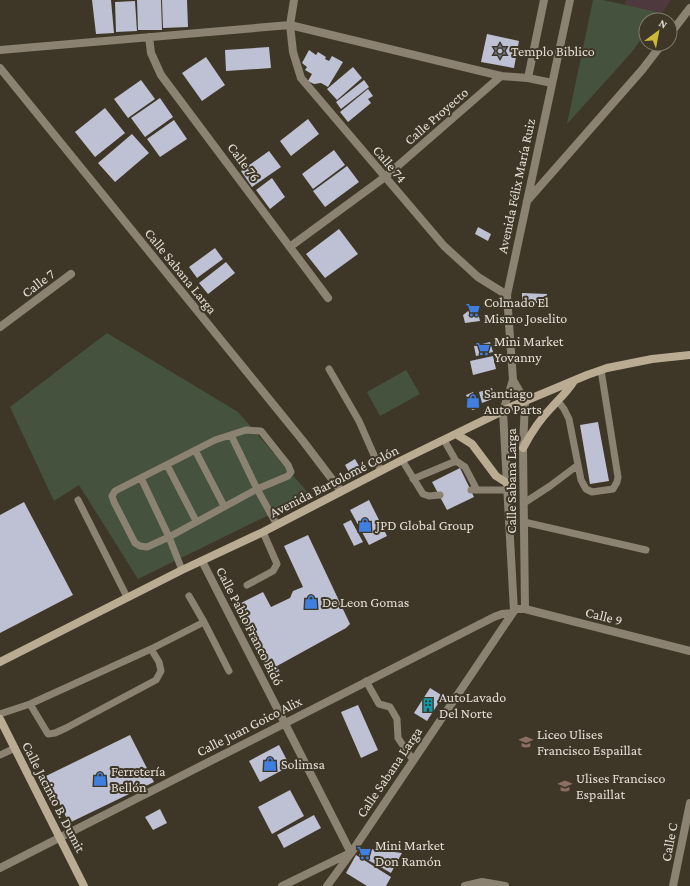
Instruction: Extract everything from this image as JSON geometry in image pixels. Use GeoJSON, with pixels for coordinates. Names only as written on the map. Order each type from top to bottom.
{"type":"FeatureCollection","features":[{"type":"Feature","properties":{"kind":"main road","name":"Avenida Bartolomé Colón"},"geometry":{"type":"LineString","coordinates":[[0,662],[182,570],[263,532],[402,460],[524,401],[601,370],[652,359],[690,355]]}},
{"type":"Feature","properties":{"kind":"main road"},"geometry":{"type":"LineString","coordinates":[[524,448],[532,432],[568,390],[574,380]]}},
{"type":"Feature","properties":{"kind":"main road"},"geometry":{"type":"LineString","coordinates":[[456,434],[472,444],[496,476],[507,487]]}},
{"type":"Feature","properties":{"kind":"main road","name":"Calle Jacinto B. Dumit"},"geometry":{"type":"LineString","coordinates":[[0,719],[84,886]]}},
{"type":"Feature","properties":{"kind":"street","name":"Calle 74"},"geometry":{"type":"LineString","coordinates":[[294,0],[290,26],[293,52],[300,78],[444,246],[478,277],[506,295]]}},
{"type":"Feature","properties":{"kind":"street"},"geometry":{"type":"LineString","coordinates":[[528,78],[544,0]]}},
{"type":"Feature","properties":{"kind":"street","name":"Avenida Félix María Ruiz"},"geometry":{"type":"LineString","coordinates":[[503,411],[513,380],[506,295],[570,0]]}},
{"type":"Feature","properties":{"kind":"street"},"geometry":{"type":"LineString","coordinates":[[678,24],[690,8]]}},
{"type":"Feature","properties":{"kind":"street"},"geometry":{"type":"LineString","coordinates":[[0,50],[290,26],[501,76],[528,78],[552,83]]}},
{"type":"Feature","properties":{"kind":"street","name":"Calle 76"},"geometry":{"type":"LineString","coordinates":[[149,38],[151,53],[161,75],[291,246],[328,298]]}},
{"type":"Feature","properties":{"kind":"street"},"geometry":{"type":"LineString","coordinates":[[526,202],[642,70],[656,52]]}},
{"type":"Feature","properties":{"kind":"street","name":"Calle Sabana Larga"},"geometry":{"type":"LineString","coordinates":[[0,68],[303,441],[341,491]]}},
{"type":"Feature","properties":{"kind":"street","name":"Calle Proyecto"},"geometry":{"type":"LineString","coordinates":[[291,246],[385,177],[501,76]]}},
{"type":"Feature","properties":{"kind":"street","name":"Calle 7"},"geometry":{"type":"LineString","coordinates":[[0,327],[71,274]]}},
{"type":"Feature","properties":{"kind":"street","name":"Avenida Félix María Ruiz"},"geometry":{"type":"LineString","coordinates":[[513,380],[524,401]]}},
{"type":"Feature","properties":{"kind":"street","name":"Calle Sabana Larga"},"geometry":{"type":"LineString","coordinates":[[524,401],[525,609]]}},
{"type":"Feature","properties":{"kind":"street","name":"Calle Sabana Larga"},"geometry":{"type":"LineString","coordinates":[[327,886],[513,612],[503,411]]}},
{"type":"Feature","properties":{"kind":"street","name":"Calle Pablo Franco Bidó"},"geometry":{"type":"LineString","coordinates":[[202,561],[351,852]]}},
{"type":"Feature","properties":{"kind":"street","name":"Calle 9"},"geometry":{"type":"LineString","coordinates":[[513,612],[525,609],[690,651]]}},
{"type":"Feature","properties":{"kind":"street","name":"Calle Juan Goico Alix"},"geometry":{"type":"LineString","coordinates":[[0,868],[494,617],[513,612]]}},
{"type":"Feature","properties":{"kind":"street","name":"Calle C"},"geometry":{"type":"LineString","coordinates":[[673,886],[690,804]]}},
{"type":"Feature","properties":{"kind":"street"},"geometry":{"type":"LineString","coordinates":[[282,886],[351,852]]}},
{"type":"Feature","properties":{"kind":"street"},"geometry":{"type":"LineString","coordinates":[[465,886],[478,882],[505,886]]}},
{"type":"Feature","properties":{"kind":"lane"},"geometry":{"type":"LineString","coordinates":[[329,368],[359,421],[381,471]]}},
{"type":"Feature","properties":{"kind":"lane"},"geometry":{"type":"LineString","coordinates":[[557,402],[562,405],[569,419],[583,485],[592,492],[613,489],[618,477],[601,370]]}},
{"type":"Feature","properties":{"kind":"lane"},"geometry":{"type":"LineString","coordinates":[[246,430],[260,431],[288,465],[291,472],[288,476],[257,489],[169,537],[146,547],[135,543],[114,502],[112,496],[115,491],[215,440],[231,435],[246,430]]}},
{"type":"Feature","properties":{"kind":"lane"},"geometry":{"type":"LineString","coordinates":[[231,435],[257,489],[277,524]]}},
{"type":"Feature","properties":{"kind":"lane"},"geometry":{"type":"LineString","coordinates":[[444,440],[456,461],[465,467],[474,490],[507,487]]}},
{"type":"Feature","properties":{"kind":"lane"},"geometry":{"type":"LineString","coordinates":[[195,450],[224,506]]}},
{"type":"Feature","properties":{"kind":"lane"},"geometry":{"type":"LineString","coordinates":[[402,460],[423,494],[426,496],[440,496]]}},
{"type":"Feature","properties":{"kind":"lane"},"geometry":{"type":"LineString","coordinates":[[413,479],[456,461]]}},
{"type":"Feature","properties":{"kind":"lane"},"geometry":{"type":"LineString","coordinates":[[167,465],[196,522]]}},
{"type":"Feature","properties":{"kind":"lane"},"geometry":{"type":"LineString","coordinates":[[524,502],[550,486],[578,465]]}},
{"type":"Feature","properties":{"kind":"lane"},"geometry":{"type":"LineString","coordinates":[[140,478],[169,537],[182,570]]}},
{"type":"Feature","properties":{"kind":"lane"},"geometry":{"type":"LineString","coordinates":[[78,500],[127,598]]}},
{"type":"Feature","properties":{"kind":"lane"},"geometry":{"type":"LineString","coordinates":[[524,522],[646,550]]}},
{"type":"Feature","properties":{"kind":"lane"},"geometry":{"type":"LineString","coordinates":[[247,585],[273,571],[277,564],[263,532]]}},
{"type":"Feature","properties":{"kind":"lane"},"geometry":{"type":"LineString","coordinates":[[189,596],[229,671]]}},
{"type":"Feature","properties":{"kind":"lane"},"geometry":{"type":"LineString","coordinates":[[0,714],[30,704],[204,622]]}},
{"type":"Feature","properties":{"kind":"lane"},"geometry":{"type":"LineString","coordinates":[[30,704],[48,734],[55,733],[66,728],[156,680],[161,671],[151,648]]}},
{"type":"Feature","properties":{"kind":"lane"},"geometry":{"type":"LineString","coordinates":[[366,682],[379,704],[390,707],[397,719],[398,738],[413,760]]}},
{"type":"Feature","properties":{"kind":"lane"},"geometry":{"type":"LineString","coordinates":[[0,755],[15,748]]}},
{"type":"Feature","properties":{"kind":"shaded area"},"geometry":{"type":"Polygon","coordinates":[[[626,0],[671,0],[663,12],[625,5],[626,0]]]}},
{"type":"Feature","properties":{"kind":"green space"},"geometry":{"type":"Polygon","coordinates":[[[593,0],[603,0],[657,12],[638,12],[638,44],[567,124],[593,0]]]}},
{"type":"Feature","properties":{"kind":"green space"},"geometry":{"type":"Polygon","coordinates":[[[107,333],[238,412],[310,495],[138,579],[79,485],[54,501],[10,407],[107,333]]]}},
{"type":"Feature","properties":{"kind":"green space"},"geometry":{"type":"Polygon","coordinates":[[[406,370],[420,394],[380,416],[367,392],[406,370]]]}},
{"type":"Feature","properties":{"kind":"building"},"geometry":{"type":"Polygon","coordinates":[[[92,0],[111,0],[114,33],[96,34],[92,0]]]}},
{"type":"Feature","properties":{"kind":"building"},"geometry":{"type":"Polygon","coordinates":[[[137,0],[161,0],[162,30],[138,30],[137,0]]]}},
{"type":"Feature","properties":{"kind":"building"},"geometry":{"type":"Polygon","coordinates":[[[162,0],[187,0],[188,27],[163,28],[162,0]]]}},
{"type":"Feature","properties":{"kind":"building"},"geometry":{"type":"Polygon","coordinates":[[[135,1],[137,31],[116,32],[115,2],[135,1]]]}},
{"type":"Feature","properties":{"kind":"building","name":"Templo Biblico"},"geometry":{"type":"Polygon","coordinates":[[[487,34],[519,41],[514,68],[481,62],[487,34]]]}},
{"type":"Feature","properties":{"kind":"building"},"geometry":{"type":"Polygon","coordinates":[[[269,47],[271,68],[226,71],[225,50],[269,47]]]}},
{"type":"Feature","properties":{"kind":"building"},"geometry":{"type":"Polygon","coordinates":[[[309,50],[316,55],[318,52],[329,61],[332,56],[343,62],[328,87],[321,83],[314,84],[308,81],[312,74],[305,70],[307,67],[302,63],[309,50]]]}},
{"type":"Feature","properties":{"kind":"building"},"geometry":{"type":"Polygon","coordinates":[[[206,57],[225,85],[202,101],[182,73],[206,57]]]}},
{"type":"Feature","properties":{"kind":"building"},"geometry":{"type":"Polygon","coordinates":[[[353,67],[362,78],[337,100],[327,89],[353,67]]]}},
{"type":"Feature","properties":{"kind":"building"},"geometry":{"type":"Polygon","coordinates":[[[141,80],[155,99],[128,118],[114,99],[141,80]]]}},
{"type":"Feature","properties":{"kind":"building"},"geometry":{"type":"Polygon","coordinates":[[[364,80],[369,87],[341,109],[336,102],[364,80]]]}},
{"type":"Feature","properties":{"kind":"building"},"geometry":{"type":"Polygon","coordinates":[[[368,89],[373,96],[368,99],[371,103],[348,122],[340,112],[368,89]]]}},
{"type":"Feature","properties":{"kind":"building"},"geometry":{"type":"Polygon","coordinates":[[[160,98],[173,117],[145,137],[131,118],[160,98]]]}},
{"type":"Feature","properties":{"kind":"building"},"geometry":{"type":"Polygon","coordinates":[[[105,108],[125,133],[95,157],[75,132],[105,108]]]}},
{"type":"Feature","properties":{"kind":"building"},"geometry":{"type":"Polygon","coordinates":[[[308,119],[319,134],[291,156],[280,141],[308,119]]]}},
{"type":"Feature","properties":{"kind":"building"},"geometry":{"type":"Polygon","coordinates":[[[174,120],[187,139],[160,157],[147,139],[174,120]]]}},
{"type":"Feature","properties":{"kind":"building"},"geometry":{"type":"Polygon","coordinates":[[[132,134],[149,153],[115,182],[98,163],[132,134]]]}},
{"type":"Feature","properties":{"kind":"building"},"geometry":{"type":"Polygon","coordinates":[[[334,150],[345,165],[313,189],[302,174],[334,150]]]}},
{"type":"Feature","properties":{"kind":"building"},"geometry":{"type":"Polygon","coordinates":[[[269,151],[281,167],[252,187],[241,171],[269,151]]]}},
{"type":"Feature","properties":{"kind":"building"},"geometry":{"type":"Polygon","coordinates":[[[347,166],[359,182],[325,207],[313,191],[347,166]]]}},
{"type":"Feature","properties":{"kind":"building"},"geometry":{"type":"Polygon","coordinates":[[[272,178],[285,197],[270,209],[256,190],[272,178]]]}},
{"type":"Feature","properties":{"kind":"building"},"geometry":{"type":"Polygon","coordinates":[[[478,227],[491,234],[488,241],[475,234],[478,227]]]}},
{"type":"Feature","properties":{"kind":"building"},"geometry":{"type":"Polygon","coordinates":[[[339,229],[358,254],[325,278],[306,254],[339,229]]]}},
{"type":"Feature","properties":{"kind":"building"},"geometry":{"type":"Polygon","coordinates":[[[215,248],[223,259],[197,278],[189,267],[215,248]]]}},
{"type":"Feature","properties":{"kind":"building"},"geometry":{"type":"Polygon","coordinates":[[[226,262],[235,273],[208,294],[199,283],[226,262]]]}},
{"type":"Feature","properties":{"kind":"building"},"geometry":{"type":"Polygon","coordinates":[[[522,293],[547,294],[546,303],[522,303],[522,293]]]}},
{"type":"Feature","properties":{"kind":"building","name":"Colmado El Mismo Joselito"},"geometry":{"type":"Polygon","coordinates":[[[476,305],[480,321],[465,323],[463,315],[476,305]]]}},
{"type":"Feature","properties":{"kind":"building","name":"Mini Market Yovanny"},"geometry":{"type":"Polygon","coordinates":[[[490,342],[493,352],[476,356],[474,346],[490,342]]]}},
{"type":"Feature","properties":{"kind":"building"},"geometry":{"type":"Polygon","coordinates":[[[493,356],[496,369],[473,375],[470,361],[493,356]]]}},
{"type":"Feature","properties":{"kind":"building"},"geometry":{"type":"Polygon","coordinates":[[[492,388],[495,398],[482,403],[479,392],[492,388]]]}},
{"type":"Feature","properties":{"kind":"building","name":"Santiago Auto Parts"},"geometry":{"type":"Polygon","coordinates":[[[473,392],[479,408],[472,410],[466,395],[473,392]]]}},
{"type":"Feature","properties":{"kind":"building"},"geometry":{"type":"Polygon","coordinates":[[[598,422],[609,481],[590,484],[580,425],[598,422]]]}},
{"type":"Feature","properties":{"kind":"building"},"geometry":{"type":"Polygon","coordinates":[[[355,459],[359,466],[349,472],[345,465],[355,459]]]}},
{"type":"Feature","properties":{"kind":"building"},"geometry":{"type":"Polygon","coordinates":[[[460,468],[474,497],[447,510],[432,482],[460,468]]]}},
{"type":"Feature","properties":{"kind":"building"},"geometry":{"type":"Polygon","coordinates":[[[369,500],[387,536],[369,545],[350,510],[369,500]]]}},
{"type":"Feature","properties":{"kind":"building"},"geometry":{"type":"Polygon","coordinates":[[[24,502],[73,595],[0,633],[0,515],[24,502]]]}},
{"type":"Feature","properties":{"kind":"building"},"geometry":{"type":"Polygon","coordinates":[[[351,520],[363,542],[354,546],[343,524],[351,520]]]}},
{"type":"Feature","properties":{"kind":"building","name":"De Leon Gomas"},"geometry":{"type":"Polygon","coordinates":[[[308,535],[350,624],[346,628],[277,666],[280,673],[271,677],[235,606],[263,592],[271,607],[290,598],[293,591],[303,587],[284,546],[308,535]]]}},
{"type":"Feature","properties":{"kind":"building","name":"AutoLavado Del Norte"},"geometry":{"type":"Polygon","coordinates":[[[430,688],[443,696],[427,721],[414,713],[430,688]]]}},
{"type":"Feature","properties":{"kind":"building"},"geometry":{"type":"Polygon","coordinates":[[[358,705],[378,750],[361,758],[341,712],[358,705]]]}},
{"type":"Feature","properties":{"kind":"building","name":"Ferretería Bellón"},"geometry":{"type":"Polygon","coordinates":[[[130,735],[154,782],[69,823],[46,776],[130,735]]]}},
{"type":"Feature","properties":{"kind":"building","name":"Solimsa"},"geometry":{"type":"Polygon","coordinates":[[[279,745],[290,766],[260,782],[249,761],[279,745]]]}},
{"type":"Feature","properties":{"kind":"building"},"geometry":{"type":"Polygon","coordinates":[[[290,790],[304,816],[272,834],[258,807],[290,790]]]}},
{"type":"Feature","properties":{"kind":"building"},"geometry":{"type":"Polygon","coordinates":[[[160,809],[167,823],[153,830],[145,817],[160,809]]]}},
{"type":"Feature","properties":{"kind":"building"},"geometry":{"type":"Polygon","coordinates":[[[314,815],[321,828],[284,848],[277,835],[314,815]]]}},
{"type":"Feature","properties":{"kind":"building"},"geometry":{"type":"Polygon","coordinates":[[[363,848],[402,853],[391,873],[359,855],[363,848]]]}},
{"type":"Feature","properties":{"kind":"building"},"geometry":{"type":"Polygon","coordinates":[[[356,855],[391,877],[386,886],[367,886],[346,873],[356,855]]]}},
{"type":"Feature","properties":{"kind":"place","name":"Templo Biblico"},"geometry":{"type":"Point","coordinates":[500,51]}},
{"type":"Feature","properties":{"kind":"place","name":"Colmado El Mismo Joselito"},"geometry":{"type":"Point","coordinates":[473,310]}},
{"type":"Feature","properties":{"kind":"place","name":"Mini Market Yovanny"},"geometry":{"type":"Point","coordinates":[483,349]}},
{"type":"Feature","properties":{"kind":"place","name":"Santiago Auto Parts"},"geometry":{"type":"Point","coordinates":[473,401]}},
{"type":"Feature","properties":{"kind":"place","name":"JPD Global Group"},"geometry":{"type":"Point","coordinates":[365,525]}},
{"type":"Feature","properties":{"kind":"place","name":"De Leon Gomas"},"geometry":{"type":"Point","coordinates":[311,602]}},
{"type":"Feature","properties":{"kind":"place","name":"AutoLavado Del Norte"},"geometry":{"type":"Point","coordinates":[428,705]}},
{"type":"Feature","properties":{"kind":"place","name":"Liceo Ulises Francisco Espaillat"},"geometry":{"type":"Point","coordinates":[526,742]}},
{"type":"Feature","properties":{"kind":"place","name":"Solimsa"},"geometry":{"type":"Point","coordinates":[270,764]}},
{"type":"Feature","properties":{"kind":"place","name":"Ferretería Bellón"},"geometry":{"type":"Point","coordinates":[100,779]}},
{"type":"Feature","properties":{"kind":"place","name":"Ulises Francisco Espaillat"},"geometry":{"type":"Point","coordinates":[565,786]}},
{"type":"Feature","properties":{"kind":"place","name":"Mini Market Don Ramón"},"geometry":{"type":"Point","coordinates":[364,853]}}]}
